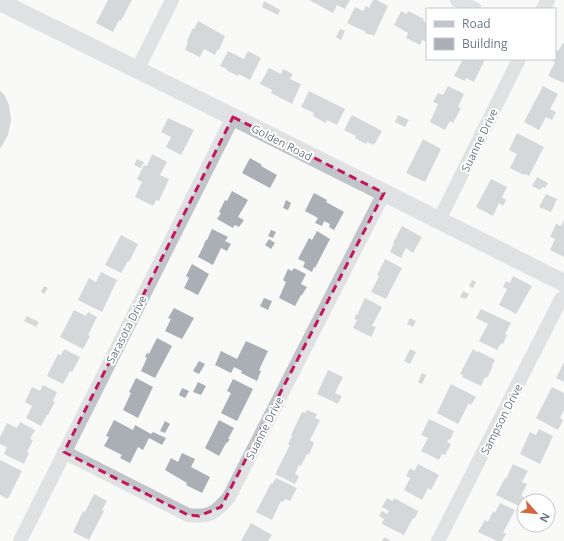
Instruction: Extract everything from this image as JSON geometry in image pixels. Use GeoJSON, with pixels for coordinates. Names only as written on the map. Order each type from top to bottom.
{"type":"FeatureCollection","features":[{"type":"Feature","properties":{"kind":"street"},"geometry":{"type":"LineString","coordinates":[[137,70],[172,0]]}},
{"type":"Feature","properties":{"kind":"street"},"geometry":{"type":"LineString","coordinates":[[457,0],[473,8]]}},
{"type":"Feature","properties":{"kind":"street","name":"Golden Road"},"geometry":{"type":"LineString","coordinates":[[0,2],[564,283]]}},
{"type":"Feature","properties":{"kind":"street","name":"Suanne Drive"},"geometry":{"type":"LineString","coordinates":[[439,220],[518,60]]}},
{"type":"Feature","properties":{"kind":"street","name":"Sarasota Drive"},"geometry":{"type":"LineString","coordinates":[[20,541],[233,117]]}},
{"type":"Feature","properties":{"kind":"street","name":"Suanne Drive"},"geometry":{"type":"LineString","coordinates":[[64,452],[188,515],[199,516],[211,514],[221,507],[229,497],[384,192]]}},
{"type":"Feature","properties":{"kind":"street","name":"Sampson Drive"},"geometry":{"type":"LineString","coordinates":[[438,541],[561,299],[564,297]]}},
{"type":"Feature","properties":{"kind":"highlighted area"},"geometry":{"type":"Polygon","coordinates":[[[233,117],[384,193],[221,507],[199,516],[188,515],[64,452],[233,117]]]}},
{"type":"Feature","properties":{"kind":"building"},"geometry":{"type":"Polygon","coordinates":[[[108,0],[132,0],[121,21],[119,20],[113,32],[96,23],[108,0]]]}},
{"type":"Feature","properties":{"kind":"building"},"geometry":{"type":"Polygon","coordinates":[[[309,0],[350,0],[345,9],[337,5],[333,13],[309,0]]]}},
{"type":"Feature","properties":{"kind":"building"},"geometry":{"type":"Polygon","coordinates":[[[373,0],[377,0],[388,6],[374,36],[365,33],[366,32],[347,23],[355,7],[363,11],[366,6],[369,8],[373,0]]]}},
{"type":"Feature","properties":{"kind":"building"},"geometry":{"type":"Polygon","coordinates":[[[264,1],[280,10],[278,15],[262,7],[264,1]]]}},
{"type":"Feature","properties":{"kind":"building"},"geometry":{"type":"Polygon","coordinates":[[[401,11],[407,14],[408,11],[424,19],[423,21],[426,22],[426,42],[422,40],[420,45],[406,38],[408,33],[394,25],[401,11]]]}},
{"type":"Feature","properties":{"kind":"building"},"geometry":{"type":"Polygon","coordinates":[[[198,21],[225,36],[219,50],[218,49],[215,55],[204,49],[200,57],[185,50],[187,41],[198,21]]]}},
{"type":"Feature","properties":{"kind":"building"},"geometry":{"type":"Polygon","coordinates":[[[340,29],[345,31],[341,40],[336,37],[340,29]]]}},
{"type":"Feature","properties":{"kind":"building"},"geometry":{"type":"Polygon","coordinates":[[[564,43],[564,83],[548,76],[555,62],[552,60],[556,60],[556,50],[558,51],[564,43]]]}},
{"type":"Feature","properties":{"kind":"building"},"geometry":{"type":"Polygon","coordinates":[[[228,51],[244,59],[248,51],[261,58],[250,80],[239,74],[238,76],[220,66],[228,51]]]}},
{"type":"Feature","properties":{"kind":"building"},"geometry":{"type":"Polygon","coordinates":[[[462,60],[485,60],[474,82],[466,78],[465,81],[454,76],[462,60]]]}},
{"type":"Feature","properties":{"kind":"building"},"geometry":{"type":"Polygon","coordinates":[[[269,68],[281,74],[283,69],[293,74],[290,79],[301,84],[292,104],[271,93],[272,90],[260,84],[269,68]]]}},
{"type":"Feature","properties":{"kind":"building"},"geometry":{"type":"Polygon","coordinates":[[[448,86],[464,94],[458,107],[461,108],[453,123],[450,121],[445,130],[430,122],[438,104],[433,102],[438,93],[443,95],[448,86]]]}},
{"type":"Feature","properties":{"kind":"building"},"geometry":{"type":"Polygon","coordinates":[[[543,86],[558,94],[550,109],[556,112],[552,120],[546,117],[539,130],[524,122],[543,86]]]}},
{"type":"Feature","properties":{"kind":"building"},"geometry":{"type":"Polygon","coordinates":[[[0,90],[5,96],[9,105],[11,120],[8,135],[0,149],[0,90]]]}},
{"type":"Feature","properties":{"kind":"building"},"geometry":{"type":"Polygon","coordinates":[[[309,91],[345,109],[337,125],[327,120],[326,123],[313,116],[314,113],[301,107],[309,91]]]}},
{"type":"Feature","properties":{"kind":"building"},"geometry":{"type":"Polygon","coordinates":[[[352,115],[382,131],[374,145],[367,142],[366,144],[355,138],[356,136],[344,130],[352,115]]]}},
{"type":"Feature","properties":{"kind":"building"},"geometry":{"type":"Polygon","coordinates":[[[398,115],[409,120],[405,127],[395,122],[398,115]]]}},
{"type":"Feature","properties":{"kind":"building"},"geometry":{"type":"Polygon","coordinates":[[[168,118],[194,130],[181,155],[166,147],[171,137],[161,132],[168,118]]]}},
{"type":"Feature","properties":{"kind":"building"},"geometry":{"type":"Polygon","coordinates":[[[517,133],[544,147],[529,176],[510,168],[517,154],[509,150],[517,133]]]}},
{"type":"Feature","properties":{"kind":"building"},"geometry":{"type":"Polygon","coordinates":[[[423,139],[441,149],[425,182],[406,173],[423,139]]]}},
{"type":"Feature","properties":{"kind":"building"},"geometry":{"type":"Polygon","coordinates":[[[152,154],[167,162],[160,175],[169,179],[159,201],[156,200],[153,206],[135,197],[142,182],[137,179],[144,165],[147,166],[152,154]]]}},
{"type":"Feature","properties":{"kind":"building"},"geometry":{"type":"Polygon","coordinates":[[[250,158],[277,175],[270,188],[242,173],[250,158]]]}},
{"type":"Feature","properties":{"kind":"building"},"geometry":{"type":"Polygon","coordinates":[[[137,159],[144,162],[141,168],[134,165],[137,159]]]}},
{"type":"Feature","properties":{"kind":"building"},"geometry":{"type":"Polygon","coordinates":[[[537,177],[548,183],[545,188],[542,187],[540,190],[532,186],[537,177]]]}},
{"type":"Feature","properties":{"kind":"building"},"geometry":{"type":"Polygon","coordinates":[[[491,179],[507,187],[502,197],[506,200],[503,206],[499,203],[493,216],[476,207],[491,179]]]}},
{"type":"Feature","properties":{"kind":"building"},"geometry":{"type":"Polygon","coordinates":[[[232,191],[248,200],[238,217],[244,220],[239,227],[235,225],[233,228],[217,219],[221,213],[219,212],[225,200],[227,201],[232,191]]]}},
{"type":"Feature","properties":{"kind":"building"},"geometry":{"type":"Polygon","coordinates":[[[314,193],[344,212],[334,230],[329,227],[330,224],[324,221],[322,226],[315,223],[318,218],[305,211],[314,193]]]}},
{"type":"Feature","properties":{"kind":"building"},"geometry":{"type":"Polygon","coordinates":[[[546,194],[557,199],[551,212],[539,207],[546,194]]]}},
{"type":"Feature","properties":{"kind":"building"},"geometry":{"type":"Polygon","coordinates":[[[286,200],[291,203],[288,210],[283,208],[286,200]]]}},
{"type":"Feature","properties":{"kind":"building"},"geometry":{"type":"Polygon","coordinates":[[[564,220],[564,257],[550,250],[555,239],[550,237],[556,224],[561,226],[564,220]]]}},
{"type":"Feature","properties":{"kind":"building"},"geometry":{"type":"Polygon","coordinates":[[[402,226],[422,237],[413,253],[406,248],[401,258],[390,252],[402,226]]]}},
{"type":"Feature","properties":{"kind":"building"},"geometry":{"type":"Polygon","coordinates":[[[212,229],[228,237],[225,241],[231,244],[227,251],[221,248],[213,265],[198,257],[212,229]]]}},
{"type":"Feature","properties":{"kind":"building"},"geometry":{"type":"Polygon","coordinates":[[[271,230],[276,232],[273,238],[268,236],[271,230]]]}},
{"type":"Feature","properties":{"kind":"building"},"geometry":{"type":"Polygon","coordinates":[[[317,231],[330,239],[312,272],[303,267],[305,262],[298,259],[309,238],[312,240],[317,231]]]}},
{"type":"Feature","properties":{"kind":"building"},"geometry":{"type":"Polygon","coordinates":[[[121,235],[138,244],[129,262],[128,261],[121,273],[105,265],[121,235]]]}},
{"type":"Feature","properties":{"kind":"building"},"geometry":{"type":"Polygon","coordinates":[[[269,239],[275,243],[271,249],[265,245],[269,239]]]}},
{"type":"Feature","properties":{"kind":"building"},"geometry":{"type":"Polygon","coordinates":[[[385,259],[402,268],[386,299],[371,292],[385,259]]]}},
{"type":"Feature","properties":{"kind":"building"},"geometry":{"type":"Polygon","coordinates":[[[192,264],[209,274],[198,295],[184,288],[189,278],[186,276],[192,264]]]}},
{"type":"Feature","properties":{"kind":"building"},"geometry":{"type":"Polygon","coordinates":[[[294,268],[306,274],[301,284],[307,287],[295,306],[279,298],[286,282],[283,280],[288,269],[292,271],[294,268]]]}},
{"type":"Feature","properties":{"kind":"building"},"geometry":{"type":"Polygon","coordinates":[[[101,272],[117,280],[102,312],[78,300],[89,278],[96,282],[101,272]]]}},
{"type":"Feature","properties":{"kind":"building"},"geometry":{"type":"Polygon","coordinates":[[[513,276],[532,286],[516,314],[499,305],[507,289],[503,287],[506,281],[510,283],[513,276]]]}},
{"type":"Feature","properties":{"kind":"building"},"geometry":{"type":"Polygon","coordinates":[[[472,280],[476,282],[473,288],[469,286],[472,280]]]}},
{"type":"Feature","properties":{"kind":"building"},"geometry":{"type":"Polygon","coordinates":[[[44,286],[48,288],[44,294],[41,292],[44,286]]]}},
{"type":"Feature","properties":{"kind":"building"},"geometry":{"type":"Polygon","coordinates":[[[463,291],[469,294],[466,299],[460,297],[463,291]]]}},
{"type":"Feature","properties":{"kind":"building"},"geometry":{"type":"Polygon","coordinates":[[[264,298],[272,301],[268,310],[260,306],[264,298]]]}},
{"type":"Feature","properties":{"kind":"building"},"geometry":{"type":"Polygon","coordinates":[[[365,298],[382,307],[372,326],[376,327],[371,337],[353,328],[357,320],[354,319],[356,314],[357,315],[365,298]]]}},
{"type":"Feature","properties":{"kind":"building"},"geometry":{"type":"Polygon","coordinates":[[[174,308],[194,318],[182,339],[165,331],[171,319],[168,318],[174,308]]]}},
{"type":"Feature","properties":{"kind":"building"},"geometry":{"type":"Polygon","coordinates":[[[481,309],[511,323],[505,334],[507,335],[503,344],[501,343],[497,350],[479,341],[488,324],[476,318],[481,309]]]}},
{"type":"Feature","properties":{"kind":"building"},"geometry":{"type":"Polygon","coordinates":[[[74,310],[86,316],[88,312],[97,317],[88,335],[90,336],[83,349],[60,337],[74,310]]]}},
{"type":"Feature","properties":{"kind":"building"},"geometry":{"type":"Polygon","coordinates":[[[27,316],[39,322],[36,327],[24,321],[27,316]]]}},
{"type":"Feature","properties":{"kind":"building"},"geometry":{"type":"Polygon","coordinates":[[[410,318],[416,321],[413,327],[407,324],[410,318]]]}},
{"type":"Feature","properties":{"kind":"building"},"geometry":{"type":"Polygon","coordinates":[[[157,338],[172,346],[155,378],[141,371],[147,358],[145,357],[147,353],[149,354],[157,338]]]}},
{"type":"Feature","properties":{"kind":"building"},"geometry":{"type":"Polygon","coordinates":[[[246,341],[268,351],[259,370],[261,371],[257,381],[241,373],[242,371],[234,367],[231,373],[215,365],[221,351],[237,359],[246,341]]]}},
{"type":"Feature","properties":{"kind":"building"},"geometry":{"type":"Polygon","coordinates":[[[64,349],[80,357],[72,372],[70,371],[63,384],[47,376],[58,354],[61,355],[64,349]]]}},
{"type":"Feature","properties":{"kind":"building"},"geometry":{"type":"Polygon","coordinates":[[[410,349],[416,352],[410,364],[404,361],[410,349]]]}},
{"type":"Feature","properties":{"kind":"building"},"geometry":{"type":"Polygon","coordinates":[[[473,349],[495,360],[487,378],[485,377],[481,386],[462,377],[463,375],[460,374],[473,349]]]}},
{"type":"Feature","properties":{"kind":"building"},"geometry":{"type":"Polygon","coordinates":[[[199,361],[205,364],[199,374],[193,371],[199,361]]]}},
{"type":"Feature","properties":{"kind":"building"},"geometry":{"type":"Polygon","coordinates":[[[564,362],[564,382],[556,378],[564,362]]]}},
{"type":"Feature","properties":{"kind":"building"},"geometry":{"type":"Polygon","coordinates":[[[328,370],[343,377],[335,393],[342,396],[338,404],[317,394],[328,370]]]}},
{"type":"Feature","properties":{"kind":"building"},"geometry":{"type":"Polygon","coordinates":[[[422,373],[426,375],[422,384],[418,382],[422,373]]]}},
{"type":"Feature","properties":{"kind":"building"},"geometry":{"type":"Polygon","coordinates":[[[136,378],[153,387],[138,418],[123,410],[131,393],[129,392],[136,378]]]}},
{"type":"Feature","properties":{"kind":"building"},"geometry":{"type":"Polygon","coordinates":[[[233,379],[253,389],[237,421],[221,413],[231,393],[227,391],[233,379]]]}},
{"type":"Feature","properties":{"kind":"building"},"geometry":{"type":"Polygon","coordinates":[[[198,382],[206,386],[201,395],[193,392],[198,382]]]}},
{"type":"Feature","properties":{"kind":"building"},"geometry":{"type":"Polygon","coordinates":[[[451,384],[476,397],[471,405],[469,403],[458,424],[437,413],[451,384]]]}},
{"type":"Feature","properties":{"kind":"building"},"geometry":{"type":"Polygon","coordinates":[[[43,385],[57,392],[53,401],[55,402],[41,426],[26,418],[32,406],[25,402],[32,387],[40,391],[43,385]]]}},
{"type":"Feature","properties":{"kind":"building"},"geometry":{"type":"Polygon","coordinates":[[[552,387],[564,393],[564,410],[560,418],[563,420],[558,430],[536,418],[552,387]]]}},
{"type":"Feature","properties":{"kind":"building"},"geometry":{"type":"Polygon","coordinates":[[[182,388],[189,391],[185,398],[179,395],[182,388]]]}},
{"type":"Feature","properties":{"kind":"building"},"geometry":{"type":"Polygon","coordinates":[[[307,410],[317,414],[315,418],[320,420],[310,440],[314,443],[309,455],[307,454],[301,466],[299,465],[295,474],[299,476],[295,484],[275,474],[290,445],[288,444],[292,436],[291,435],[302,412],[305,413],[307,410]]]}},
{"type":"Feature","properties":{"kind":"building"},"geometry":{"type":"Polygon","coordinates":[[[429,419],[454,431],[450,440],[449,439],[447,442],[451,444],[445,455],[442,454],[439,460],[421,451],[428,438],[421,435],[429,419]]]}},
{"type":"Feature","properties":{"kind":"building"},"geometry":{"type":"Polygon","coordinates":[[[114,420],[133,430],[135,425],[151,434],[153,432],[166,438],[162,445],[149,438],[143,450],[138,447],[130,463],[120,458],[122,455],[104,446],[109,437],[106,436],[114,420]]]}},
{"type":"Feature","properties":{"kind":"building"},"geometry":{"type":"Polygon","coordinates":[[[219,420],[234,428],[228,439],[230,439],[219,456],[205,448],[219,420]]]}},
{"type":"Feature","properties":{"kind":"building"},"geometry":{"type":"Polygon","coordinates":[[[165,421],[170,424],[165,433],[160,431],[165,421]]]}},
{"type":"Feature","properties":{"kind":"building"},"geometry":{"type":"Polygon","coordinates":[[[20,422],[35,430],[30,439],[33,440],[27,452],[29,453],[24,464],[4,454],[7,447],[0,444],[0,437],[7,423],[17,428],[20,422]]]}},
{"type":"Feature","properties":{"kind":"building"},"geometry":{"type":"Polygon","coordinates":[[[539,429],[553,436],[540,464],[520,454],[530,432],[536,435],[539,429]]]}},
{"type":"Feature","properties":{"kind":"building"},"geometry":{"type":"Polygon","coordinates":[[[182,453],[195,459],[191,467],[210,477],[202,493],[186,485],[187,483],[165,470],[171,458],[178,462],[182,453]]]}},
{"type":"Feature","properties":{"kind":"building"},"geometry":{"type":"Polygon","coordinates":[[[0,460],[22,471],[8,499],[0,495],[0,460]]]}},
{"type":"Feature","properties":{"kind":"building"},"geometry":{"type":"Polygon","coordinates":[[[418,464],[439,475],[431,490],[428,488],[422,500],[404,490],[410,478],[406,476],[410,468],[414,471],[418,464]]]}},
{"type":"Feature","properties":{"kind":"building"},"geometry":{"type":"Polygon","coordinates":[[[513,464],[528,471],[522,482],[527,484],[522,493],[516,493],[516,505],[496,495],[505,478],[506,479],[513,464]]]}},
{"type":"Feature","properties":{"kind":"building"},"geometry":{"type":"Polygon","coordinates":[[[276,478],[297,488],[290,501],[285,499],[283,502],[281,501],[272,520],[256,512],[271,483],[272,484],[276,478]]]}},
{"type":"Feature","properties":{"kind":"building"},"geometry":{"type":"Polygon","coordinates":[[[94,494],[107,501],[102,510],[104,511],[89,540],[73,532],[83,511],[85,512],[94,494]]]}},
{"type":"Feature","properties":{"kind":"building"},"geometry":{"type":"Polygon","coordinates":[[[387,498],[393,501],[394,498],[418,511],[404,535],[382,524],[384,519],[379,516],[382,511],[387,514],[389,511],[382,507],[387,498]]]}},
{"type":"Feature","properties":{"kind":"building"},"geometry":{"type":"Polygon","coordinates":[[[500,503],[515,510],[503,533],[506,534],[502,541],[497,541],[478,532],[485,520],[488,522],[493,511],[495,513],[500,503]]]}},
{"type":"Feature","properties":{"kind":"building"},"geometry":{"type":"Polygon","coordinates":[[[251,523],[272,535],[268,541],[241,541],[251,523]]]}},
{"type":"Feature","properties":{"kind":"building"},"geometry":{"type":"Polygon","coordinates":[[[384,537],[390,540],[382,541],[384,537]]]}}]}
